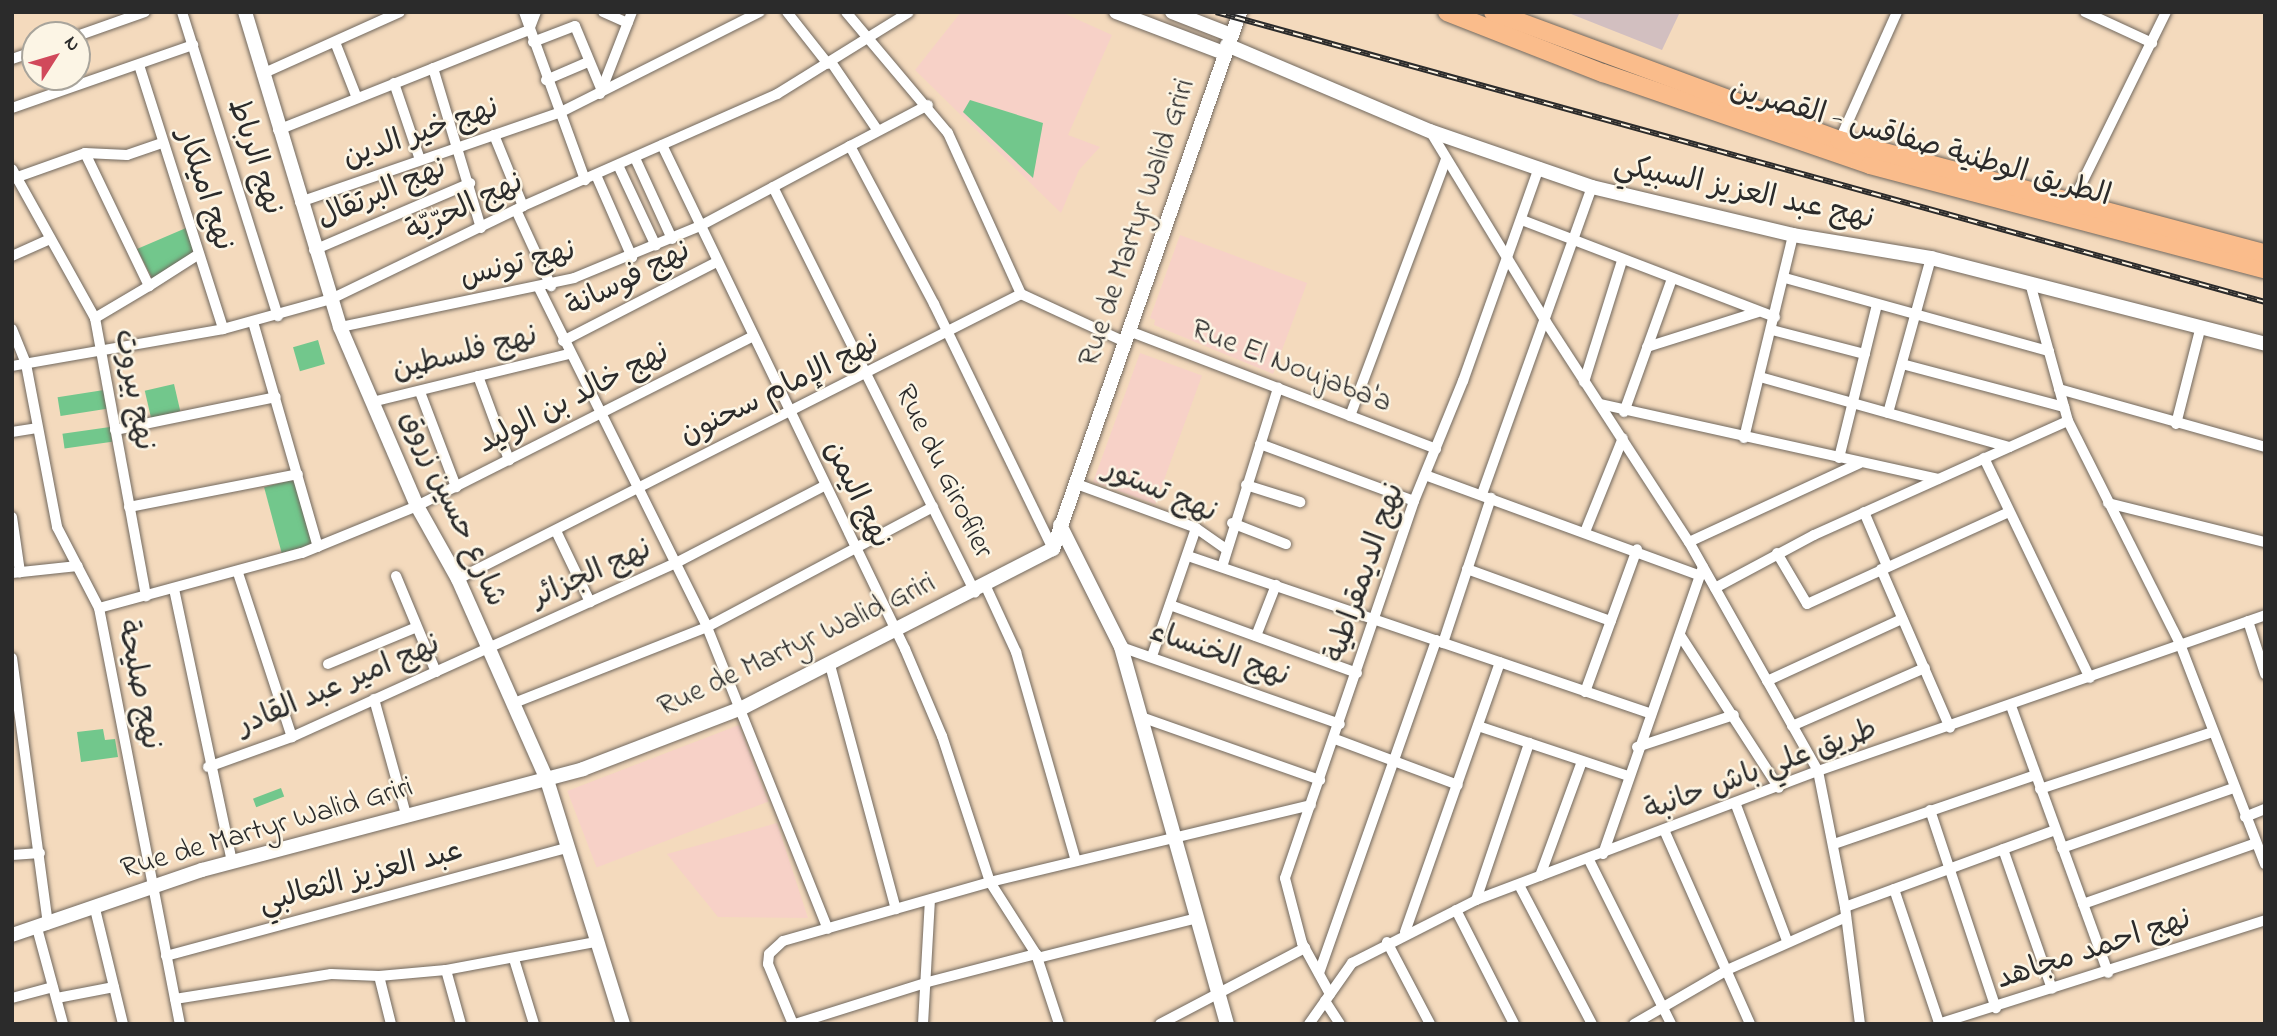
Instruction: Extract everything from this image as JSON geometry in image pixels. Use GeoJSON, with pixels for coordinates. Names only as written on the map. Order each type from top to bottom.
{"type":"FeatureCollection","features":[{"type":"Feature","properties":{"kind":"main road","name":"الطريق الوطنية صفاقس - القصرين"},"geometry":{"type":"LineString","coordinates":[[1447,12],[1486,16],[1630,73],[1837,147],[2070,211],[2265,269]]}},
{"type":"Feature","properties":{"kind":"main road","name":"الطريق الوطنية صفاقس - القصرين"},"geometry":{"type":"LineString","coordinates":[[2070,211],[2265,253]]}},
{"type":"Feature","properties":{"kind":"street","name":"نهج الرباط"},"geometry":{"type":"LineString","coordinates":[[182,12],[278,316]]}},
{"type":"Feature","properties":{"kind":"street","name":"شارع حسين زروق"},"geometry":{"type":"LineString","coordinates":[[245,12],[314,250],[341,327],[417,506],[458,579],[547,780],[623,1024]]}},
{"type":"Feature","properties":{"kind":"street"},"geometry":{"type":"LineString","coordinates":[[262,74],[400,12]]}},
{"type":"Feature","properties":{"kind":"street"},"geometry":{"type":"LineString","coordinates":[[524,12],[559,113],[632,257]]}},
{"type":"Feature","properties":{"kind":"street"},"geometry":{"type":"LineString","coordinates":[[278,130],[529,30],[536,12]]}},
{"type":"Feature","properties":{"kind":"street"},"geometry":{"type":"LineString","coordinates":[[600,93],[630,18],[603,12]]}},
{"type":"Feature","properties":{"kind":"street","name":"نهج خير الدين"},"geometry":{"type":"LineString","coordinates":[[300,202],[559,113],[760,12]]}},
{"type":"Feature","properties":{"kind":"street"},"geometry":{"type":"LineString","coordinates":[[787,12],[830,63],[878,131]]}},
{"type":"Feature","properties":{"kind":"street"},"geometry":{"type":"LineString","coordinates":[[846,12],[872,38],[928,104],[955,144],[1003,264],[1021,294],[1127,337]]}},
{"type":"Feature","properties":{"kind":"street","name":"نهج الحرّيّة"},"geometry":{"type":"LineString","coordinates":[[12,366],[223,329],[278,316],[331,299],[520,208],[777,94],[872,38],[909,12]]}},
{"type":"Feature","properties":{"kind":"street","name":"نهج عبد العزيز السبيكي"},"geometry":{"type":"LineString","coordinates":[[1116,12],[1227,44]]}},
{"type":"Feature","properties":{"kind":"street","name":"نهج عبد العزيز السبيكي"},"geometry":{"type":"LineString","coordinates":[[1172,12],[1227,44],[1430,131],[1592,187],[1793,235],[1931,258],[2265,344]]}},
{"type":"Feature","properties":{"kind":"street","name":"Rue de Martyr Walid Griri"},"geometry":{"type":"LineString","coordinates":[[12,935],[95,909],[152,886],[232,862],[406,814],[547,780],[743,708],[981,589],[1053,549],[1240,12]]}},
{"type":"Feature","properties":{"kind":"street"},"geometry":{"type":"LineString","coordinates":[[1837,147],[1897,12]]}},
{"type":"Feature","properties":{"kind":"street"},"geometry":{"type":"LineString","coordinates":[[2085,12],[2152,43]]}},
{"type":"Feature","properties":{"kind":"street"},"geometry":{"type":"LineString","coordinates":[[2070,211],[2166,12]]}},
{"type":"Feature","properties":{"kind":"street"},"geometry":{"type":"LineString","coordinates":[[91,31],[137,14]]}},
{"type":"Feature","properties":{"kind":"street"},"geometry":{"type":"LineString","coordinates":[[533,41],[575,26],[600,93]]}},
{"type":"Feature","properties":{"kind":"street"},"geometry":{"type":"LineString","coordinates":[[335,41],[357,98]]}},
{"type":"Feature","properties":{"kind":"street"},"geometry":{"type":"LineString","coordinates":[[12,108],[192,45]]}},
{"type":"Feature","properties":{"kind":"street"},"geometry":{"type":"LineString","coordinates":[[546,80],[588,62]]}},
{"type":"Feature","properties":{"kind":"street","name":"نهج اميلكار"},"geometry":{"type":"LineString","coordinates":[[139,65],[223,329]]}},
{"type":"Feature","properties":{"kind":"street"},"geometry":{"type":"LineString","coordinates":[[433,68],[461,147],[481,228]]}},
{"type":"Feature","properties":{"kind":"street"},"geometry":{"type":"LineString","coordinates":[[394,83],[421,160]]}},
{"type":"Feature","properties":{"kind":"street","name":"نهج تونس"},"geometry":{"type":"LineString","coordinates":[[341,327],[551,286],[632,257],[700,226],[928,104]]}},
{"type":"Feature","properties":{"kind":"street"},"geometry":{"type":"LineString","coordinates":[[1430,131],[1545,322],[1689,542],[1701,571],[1715,588],[1818,771],[1846,912],[1860,1024]]}},
{"type":"Feature","properties":{"kind":"street"},"geometry":{"type":"LineString","coordinates":[[494,135],[551,286]]}},
{"type":"Feature","properties":{"kind":"street"},"geometry":{"type":"LineString","coordinates":[[14,176],[85,153],[127,155],[162,143]]}},
{"type":"Feature","properties":{"kind":"street","name":"نهج اليمن"},"geometry":{"type":"LineString","coordinates":[[662,145],[896,632],[942,736],[990,882],[1037,956],[1059,1022]]}},
{"type":"Feature","properties":{"kind":"street"},"geometry":{"type":"LineString","coordinates":[[850,146],[948,333],[1053,549]]}},
{"type":"Feature","properties":{"kind":"street"},"geometry":{"type":"LineString","coordinates":[[85,153],[149,286]]}},
{"type":"Feature","properties":{"kind":"street"},"geometry":{"type":"LineString","coordinates":[[635,158],[671,239]]}},
{"type":"Feature","properties":{"kind":"street"},"geometry":{"type":"LineString","coordinates":[[1350,416],[1446,159]]}},
{"type":"Feature","properties":{"kind":"street"},"geometry":{"type":"LineString","coordinates":[[618,165],[656,246]]}},
{"type":"Feature","properties":{"kind":"street","name":"نهج الديمقراطية"},"geometry":{"type":"LineString","coordinates":[[1340,1024],[1319,973],[1305,948],[1285,878],[1335,739],[1414,501],[1522,220],[1539,167]]}},
{"type":"Feature","properties":{"kind":"street","name":"نهج بيروت"},"geometry":{"type":"LineString","coordinates":[[14,176],[95,318],[146,596]]}},
{"type":"Feature","properties":{"kind":"street","name":"نهج البرتقال"},"geometry":{"type":"LineString","coordinates":[[314,250],[470,183]]}},
{"type":"Feature","properties":{"kind":"street","name":"Rue du Giroflier"},"geometry":{"type":"LineString","coordinates":[[773,187],[933,507],[1016,652],[1076,861]]}},
{"type":"Feature","properties":{"kind":"street"},"geometry":{"type":"LineString","coordinates":[[1319,973],[1467,569],[1487,496],[1592,187]]}},
{"type":"Feature","properties":{"kind":"street"},"geometry":{"type":"LineString","coordinates":[[1522,220],[1622,261],[1775,317]]}},
{"type":"Feature","properties":{"kind":"street"},"geometry":{"type":"LineString","coordinates":[[1744,438],[1785,278],[1793,235]]}},
{"type":"Feature","properties":{"kind":"street"},"geometry":{"type":"LineString","coordinates":[[12,257],[50,239]]}},
{"type":"Feature","properties":{"kind":"street"},"geometry":{"type":"LineString","coordinates":[[95,318],[199,254]]}},
{"type":"Feature","properties":{"kind":"street"},"geometry":{"type":"LineString","coordinates":[[1888,413],[1931,258]]}},
{"type":"Feature","properties":{"kind":"street"},"geometry":{"type":"LineString","coordinates":[[1584,382],[1622,261]]}},
{"type":"Feature","properties":{"kind":"street","name":"نهج فوسانة"},"geometry":{"type":"LineString","coordinates":[[563,341],[717,262]]}},
{"type":"Feature","properties":{"kind":"street"},"geometry":{"type":"LineString","coordinates":[[1785,278],[2049,351]]}},
{"type":"Feature","properties":{"kind":"street"},"geometry":{"type":"LineString","coordinates":[[1624,412],[1672,279]]}},
{"type":"Feature","properties":{"kind":"street"},"geometry":{"type":"LineString","coordinates":[[2031,284],[2068,421],[2180,644],[2233,788],[2265,864]]}},
{"type":"Feature","properties":{"kind":"street"},"geometry":{"type":"LineString","coordinates":[[538,288],[676,563],[743,708],[828,929]]}},
{"type":"Feature","properties":{"kind":"street","name":"نهج الإمام سحنون"},"geometry":{"type":"LineString","coordinates":[[458,579],[868,374],[1021,294]]}},
{"type":"Feature","properties":{"kind":"street"},"geometry":{"type":"LineString","coordinates":[[1839,458],[1877,305]]}},
{"type":"Feature","properties":{"kind":"street"},"geometry":{"type":"LineString","coordinates":[[1647,347],[1758,312]]}},
{"type":"Feature","properties":{"kind":"street"},"geometry":{"type":"LineString","coordinates":[[253,322],[318,547]]}},
{"type":"Feature","properties":{"kind":"street"},"geometry":{"type":"LineString","coordinates":[[2176,424],[2201,326]]}},
{"type":"Feature","properties":{"kind":"street","name":"نهج صليحة"},"geometry":{"type":"LineString","coordinates":[[12,329],[26,364],[57,527],[99,608],[180,1024]]}},
{"type":"Feature","properties":{"kind":"street"},"geometry":{"type":"LineString","coordinates":[[1772,330],[1865,354]]}},
{"type":"Feature","properties":{"kind":"street","name":"نهج خالد بن الوليد"},"geometry":{"type":"LineString","coordinates":[[99,608],[238,573],[318,547],[417,506],[752,337]]}},
{"type":"Feature","properties":{"kind":"street","name":"Rue El Noujaba'a"},"geometry":{"type":"LineString","coordinates":[[1127,337],[1278,388],[1436,449]]}},
{"type":"Feature","properties":{"kind":"street","name":"نهج فلسطين"},"geometry":{"type":"LineString","coordinates":[[373,402],[569,354]]}},
{"type":"Feature","properties":{"kind":"street"},"geometry":{"type":"LineString","coordinates":[[1902,365],[2064,407]]}},
{"type":"Feature","properties":{"kind":"street"},"geometry":{"type":"LineString","coordinates":[[478,376],[509,460]]}},
{"type":"Feature","properties":{"kind":"street"},"geometry":{"type":"LineString","coordinates":[[1760,377],[2009,447]]}},
{"type":"Feature","properties":{"kind":"street"},"geometry":{"type":"LineString","coordinates":[[1222,567],[1232,523],[1278,388]]}},
{"type":"Feature","properties":{"kind":"street"},"geometry":{"type":"LineString","coordinates":[[2059,389],[2265,447]]}},
{"type":"Feature","properties":{"kind":"street"},"geometry":{"type":"LineString","coordinates":[[421,391],[456,487]]}},
{"type":"Feature","properties":{"kind":"street"},"geometry":{"type":"LineString","coordinates":[[115,429],[276,397]]}},
{"type":"Feature","properties":{"kind":"street"},"geometry":{"type":"LineString","coordinates":[[1600,404],[1624,412],[1938,480]]}},
{"type":"Feature","properties":{"kind":"street"},"geometry":{"type":"LineString","coordinates":[[1715,588],[1777,553],[2068,421]]}},
{"type":"Feature","properties":{"kind":"street"},"geometry":{"type":"LineString","coordinates":[[12,432],[37,428]]}},
{"type":"Feature","properties":{"kind":"street"},"geometry":{"type":"LineString","coordinates":[[1584,532],[1623,438]]}},
{"type":"Feature","properties":{"kind":"street"},"geometry":{"type":"LineString","coordinates":[[1260,444],[1414,501]]}},
{"type":"Feature","properties":{"kind":"street"},"geometry":{"type":"LineString","coordinates":[[1984,458],[2090,678]]}},
{"type":"Feature","properties":{"kind":"street"},"geometry":{"type":"LineString","coordinates":[[1689,542],[1860,463]]}},
{"type":"Feature","properties":{"kind":"street"},"geometry":{"type":"LineString","coordinates":[[129,507],[298,474]]}},
{"type":"Feature","properties":{"kind":"street"},"geometry":{"type":"LineString","coordinates":[[1425,475],[1701,571]]}},
{"type":"Feature","properties":{"kind":"street","name":"نهج تستور"},"geometry":{"type":"LineString","coordinates":[[1074,483],[1196,528],[1226,548]]}},
{"type":"Feature","properties":{"kind":"street","name":"نهج الجزائر"},"geometry":{"type":"LineString","coordinates":[[489,647],[676,563],[824,485]]}},
{"type":"Feature","properties":{"kind":"street"},"geometry":{"type":"LineString","coordinates":[[1246,485],[1300,502]]}},
{"type":"Feature","properties":{"kind":"street"},"geometry":{"type":"LineString","coordinates":[[2108,503],[2265,542]]}},
{"type":"Feature","properties":{"kind":"street"},"geometry":{"type":"LineString","coordinates":[[514,703],[706,627],[933,507]]}},
{"type":"Feature","properties":{"kind":"street"},"geometry":{"type":"LineString","coordinates":[[1864,512],[1902,618],[1950,728]]}},
{"type":"Feature","properties":{"kind":"street"},"geometry":{"type":"LineString","coordinates":[[1777,553],[1804,604],[2009,512]]}},
{"type":"Feature","properties":{"kind":"street"},"geometry":{"type":"LineString","coordinates":[[12,517],[16,572],[78,566]]}},
{"type":"Feature","properties":{"kind":"street"},"geometry":{"type":"LineString","coordinates":[[1232,523],[1286,544]]}},
{"type":"Feature","properties":{"kind":"street"},"geometry":{"type":"LineString","coordinates":[[1060,525],[1121,647],[1227,1024]]}},
{"type":"Feature","properties":{"kind":"street"},"geometry":{"type":"LineString","coordinates":[[1152,656],[1196,528]]}},
{"type":"Feature","properties":{"kind":"street"},"geometry":{"type":"LineString","coordinates":[[556,531],[590,602]]}},
{"type":"Feature","properties":{"kind":"street"},"geometry":{"type":"LineString","coordinates":[[1586,692],[1637,549]]}},
{"type":"Feature","properties":{"kind":"street"},"geometry":{"type":"LineString","coordinates":[[1188,555],[1649,713]]}},
{"type":"Feature","properties":{"kind":"street"},"geometry":{"type":"LineString","coordinates":[[1467,569],[1611,621]]}},
{"type":"Feature","properties":{"kind":"street"},"geometry":{"type":"LineString","coordinates":[[1603,855],[1637,747],[1680,635],[1701,571]]}},
{"type":"Feature","properties":{"kind":"street"},"geometry":{"type":"LineString","coordinates":[[238,573],[292,737]]}},
{"type":"Feature","properties":{"kind":"street"},"geometry":{"type":"LineString","coordinates":[[396,576],[436,672]]}},
{"type":"Feature","properties":{"kind":"street"},"geometry":{"type":"LineString","coordinates":[[1256,636],[1276,586]]}},
{"type":"Feature","properties":{"kind":"street"},"geometry":{"type":"LineString","coordinates":[[174,589],[208,767],[232,862]]}},
{"type":"Feature","properties":{"kind":"street"},"geometry":{"type":"LineString","coordinates":[[1170,605],[1357,673]]}},
{"type":"Feature","properties":{"kind":"street","name":"طريق علي باش حانبة"},"geometry":{"type":"LineString","coordinates":[[1309,1024],[1352,963],[1405,932],[1476,900],[1665,832],[1818,771],[1950,728],[2265,615]]}},
{"type":"Feature","properties":{"kind":"street"},"geometry":{"type":"LineString","coordinates":[[1767,681],[1902,618]]}},
{"type":"Feature","properties":{"kind":"street"},"geometry":{"type":"LineString","coordinates":[[2248,621],[2265,674]]}},
{"type":"Feature","properties":{"kind":"street"},"geometry":{"type":"LineString","coordinates":[[328,664],[417,628]]}},
{"type":"Feature","properties":{"kind":"street"},"geometry":{"type":"LineString","coordinates":[[1680,635],[1779,788]]}},
{"type":"Feature","properties":{"kind":"street","name":"نهج امير عبد القادر"},"geometry":{"type":"LineString","coordinates":[[208,767],[292,737],[489,647]]}},
{"type":"Feature","properties":{"kind":"street","name":"نهج الخنساء"},"geometry":{"type":"LineString","coordinates":[[1121,647],[1340,724]]}},
{"type":"Feature","properties":{"kind":"street"},"geometry":{"type":"LineString","coordinates":[[12,658],[40,853],[42,926],[63,1024]]}},
{"type":"Feature","properties":{"kind":"street"},"geometry":{"type":"LineString","coordinates":[[1405,932],[1500,662]]}},
{"type":"Feature","properties":{"kind":"street"},"geometry":{"type":"LineString","coordinates":[[830,665],[896,909]]}},
{"type":"Feature","properties":{"kind":"street"},"geometry":{"type":"LineString","coordinates":[[1792,726],[1924,668]]}},
{"type":"Feature","properties":{"kind":"street"},"geometry":{"type":"LineString","coordinates":[[374,699],[406,814]]}},
{"type":"Feature","properties":{"kind":"street"},"geometry":{"type":"LineString","coordinates":[[2011,706],[2108,973]]}},
{"type":"Feature","properties":{"kind":"street"},"geometry":{"type":"LineString","coordinates":[[1637,747],[1734,715]]}},
{"type":"Feature","properties":{"kind":"street"},"geometry":{"type":"LineString","coordinates":[[1141,717],[1320,780]]}},
{"type":"Feature","properties":{"kind":"street"},"geometry":{"type":"LineString","coordinates":[[1478,726],[1628,776]]}},
{"type":"Feature","properties":{"kind":"street"},"geometry":{"type":"LineString","coordinates":[[2040,789],[2212,732]]}},
{"type":"Feature","properties":{"kind":"street"},"geometry":{"type":"LineString","coordinates":[[1335,739],[1458,785]]}},
{"type":"Feature","properties":{"kind":"street"},"geometry":{"type":"LineString","coordinates":[[1476,900],[1529,743]]}},
{"type":"Feature","properties":{"kind":"street"},"geometry":{"type":"LineString","coordinates":[[1539,876],[1582,761]]}},
{"type":"Feature","properties":{"kind":"street"},"geometry":{"type":"LineString","coordinates":[[1834,844],[2035,775]]}},
{"type":"Feature","properties":{"kind":"street"},"geometry":{"type":"LineString","coordinates":[[2062,848],[2233,788]]}},
{"type":"Feature","properties":{"kind":"street"},"geometry":{"type":"LineString","coordinates":[[1197,918],[928,982],[794,1024],[768,964],[769,954],[783,941],[990,882],[1311,805]]}},
{"type":"Feature","properties":{"kind":"street"},"geometry":{"type":"LineString","coordinates":[[1736,805],[1787,941]]}},
{"type":"Feature","properties":{"kind":"street"},"geometry":{"type":"LineString","coordinates":[[2245,817],[2265,809]]}},
{"type":"Feature","properties":{"kind":"street"},"geometry":{"type":"LineString","coordinates":[[1930,810],[1996,1008]]}},
{"type":"Feature","properties":{"kind":"street"},"geometry":{"type":"LineString","coordinates":[[1633,1024],[1727,970],[1894,889],[2055,830]]}},
{"type":"Feature","properties":{"kind":"street"},"geometry":{"type":"LineString","coordinates":[[1665,832],[1750,1024]]}},
{"type":"Feature","properties":{"kind":"street"},"geometry":{"type":"LineString","coordinates":[[2082,904],[2256,843]]}},
{"type":"Feature","properties":{"kind":"street","name":"عبد العزيز الثعالبي"},"geometry":{"type":"LineString","coordinates":[[166,956],[569,848]]}},
{"type":"Feature","properties":{"kind":"street"},"geometry":{"type":"LineString","coordinates":[[2003,849],[2052,989]]}},
{"type":"Feature","properties":{"kind":"street"},"geometry":{"type":"LineString","coordinates":[[12,855],[40,853]]}},
{"type":"Feature","properties":{"kind":"street"},"geometry":{"type":"LineString","coordinates":[[1589,860],[1671,1024]]}},
{"type":"Feature","properties":{"kind":"street"},"geometry":{"type":"LineString","coordinates":[[1519,885],[1592,1024]]}},
{"type":"Feature","properties":{"kind":"street"},"geometry":{"type":"LineString","coordinates":[[1894,889],[1938,1023]]}},
{"type":"Feature","properties":{"kind":"street"},"geometry":{"type":"LineString","coordinates":[[923,1024],[928,982],[930,900]]}},
{"type":"Feature","properties":{"kind":"street"},"geometry":{"type":"LineString","coordinates":[[95,909],[123,1024]]}},
{"type":"Feature","properties":{"kind":"street"},"geometry":{"type":"LineString","coordinates":[[1456,910],[1514,1024]]}},
{"type":"Feature","properties":{"kind":"street","name":"نهج احمد مجاهد"},"geometry":{"type":"LineString","coordinates":[[1938,1023],[2108,973],[2265,920]]}},
{"type":"Feature","properties":{"kind":"street"},"geometry":{"type":"LineString","coordinates":[[175,999],[331,974],[379,976],[446,970],[596,942]]}},
{"type":"Feature","properties":{"kind":"street"},"geometry":{"type":"LineString","coordinates":[[1387,942],[1430,1024]]}},
{"type":"Feature","properties":{"kind":"street"},"geometry":{"type":"LineString","coordinates":[[1160,1024],[1305,948]]}},
{"type":"Feature","properties":{"kind":"street"},"geometry":{"type":"LineString","coordinates":[[514,959],[534,1024]]}},
{"type":"Feature","properties":{"kind":"street"},"geometry":{"type":"LineString","coordinates":[[446,970],[461,1024]]}},
{"type":"Feature","properties":{"kind":"street"},"geometry":{"type":"LineString","coordinates":[[379,976],[391,1024]]}},
{"type":"Feature","properties":{"kind":"street"},"geometry":{"type":"LineString","coordinates":[[12,998],[114,987]]}},
{"type":"Feature","properties":{"kind":"street"},"geometry":{"type":"LineString","coordinates":[[1045,1024],[1059,1022]]}},
{"type":"Feature","properties":{"kind":"shaded area"},"geometry":{"type":"Polygon","coordinates":[[[961,12],[1061,12],[1112,35],[1068,135],[1100,147],[1079,170],[1061,213],[915,70],[961,12]]]}},
{"type":"Feature","properties":{"kind":"shaded area"},"geometry":{"type":"Polygon","coordinates":[[[1566,12],[1680,12],[1662,50],[1566,12]]]}},
{"type":"Feature","properties":{"kind":"shaded area"},"geometry":{"type":"Polygon","coordinates":[[[1180,235],[1307,283],[1273,374],[1154,325],[1155,320],[1150,318],[1180,235]]]}},
{"type":"Feature","properties":{"kind":"shaded area"},"geometry":{"type":"Polygon","coordinates":[[[1140,353],[1202,376],[1155,504],[1093,482],[1140,353]]]}},
{"type":"Feature","properties":{"kind":"shaded area"},"geometry":{"type":"Polygon","coordinates":[[[739,725],[768,802],[597,867],[567,791],[739,725]]]}},
{"type":"Feature","properties":{"kind":"shaded area"},"geometry":{"type":"Polygon","coordinates":[[[777,823],[808,918],[718,917],[667,854],[777,823]]]}},
{"type":"Feature","properties":{"kind":"green space"},"geometry":{"type":"Polygon","coordinates":[[[970,100],[1043,123],[1033,178],[963,112],[970,100]]]}},
{"type":"Feature","properties":{"kind":"green space"},"geometry":{"type":"Polygon","coordinates":[[[186,228],[195,252],[153,280],[137,249],[186,228]]]}},
{"type":"Feature","properties":{"kind":"green space"},"geometry":{"type":"Polygon","coordinates":[[[318,340],[325,364],[300,371],[293,347],[318,340]]]}},
{"type":"Feature","properties":{"kind":"green space"},"geometry":{"type":"Polygon","coordinates":[[[174,384],[180,411],[151,418],[145,391],[174,384]]]}},
{"type":"Feature","properties":{"kind":"green space"},"geometry":{"type":"Polygon","coordinates":[[[104,390],[107,409],[61,416],[58,397],[104,390]]]}},
{"type":"Feature","properties":{"kind":"green space"},"geometry":{"type":"Polygon","coordinates":[[[110,427],[112,442],[65,449],[62,434],[110,427]]]}},
{"type":"Feature","properties":{"kind":"green space"},"geometry":{"type":"Polygon","coordinates":[[[295,479],[313,545],[282,553],[264,487],[295,479]]]}},
{"type":"Feature","properties":{"kind":"green space"},"geometry":{"type":"Polygon","coordinates":[[[103,729],[105,740],[115,739],[118,757],[81,762],[77,732],[103,729]]]}},
{"type":"Feature","properties":{"kind":"green space"},"geometry":{"type":"Polygon","coordinates":[[[281,788],[284,796],[256,807],[253,799],[281,788]]]}},
{"type":"Feature","properties":{"kind":"railway"},"geometry":{"type":"LineString","coordinates":[[1216,12],[2265,302]]}}]}
